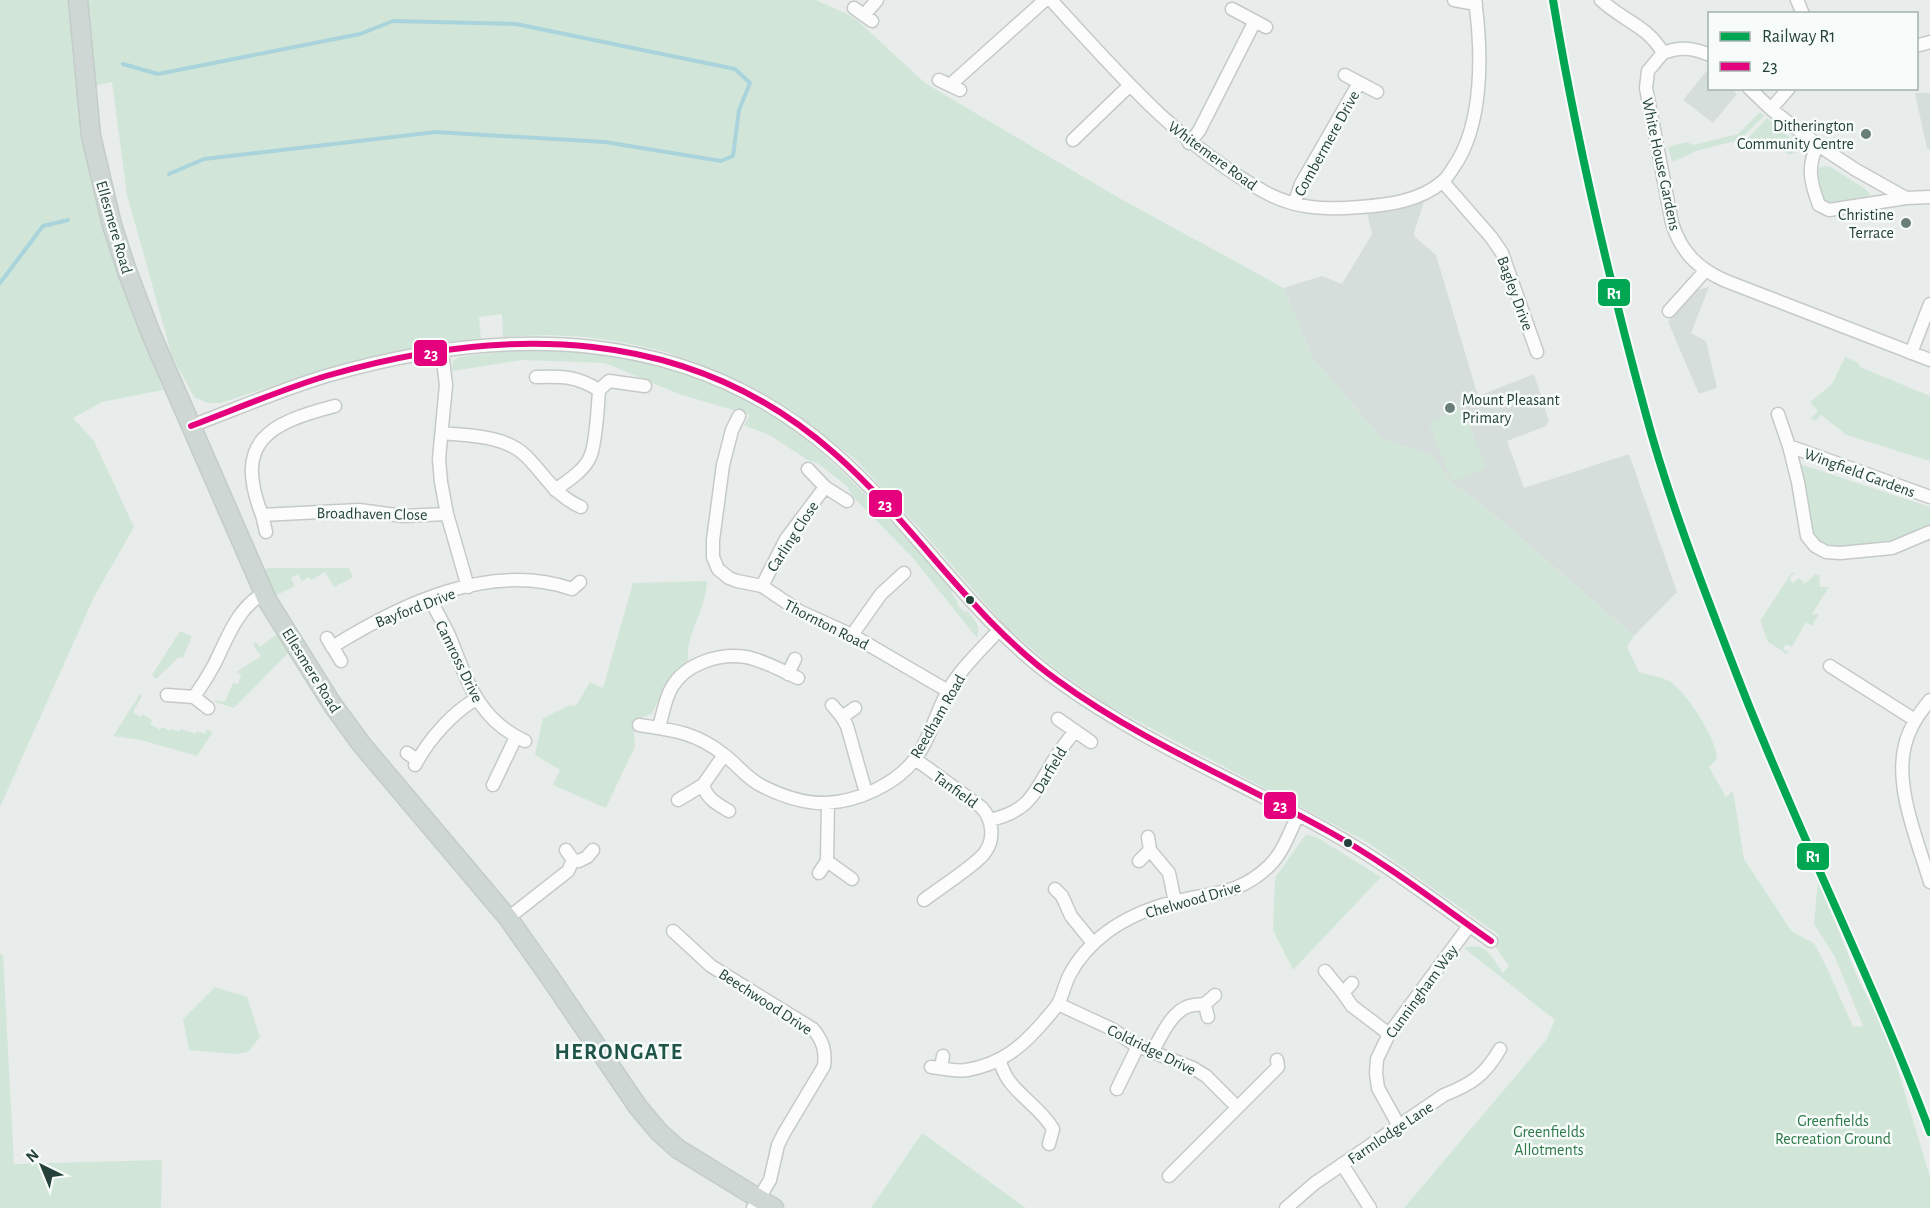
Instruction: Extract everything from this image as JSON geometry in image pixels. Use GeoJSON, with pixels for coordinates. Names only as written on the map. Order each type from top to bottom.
{"type":"FeatureCollection","features":[{"type":"Feature","properties":{"kind":"main road","name":"Ellesmere Road"},"geometry":{"type":"LineString","coordinates":[[78,0],[91,136],[112,225],[126,272],[264,593],[332,704],[362,745],[508,918],[638,1107],[678,1149],[762,1205]]}},
{"type":"Feature","properties":{"kind":"street"},"geometry":{"type":"LineString","coordinates":[[863,15],[877,0]]}},
{"type":"Feature","properties":{"kind":"street"},"geometry":{"type":"LineString","coordinates":[[950,85],[1045,0]]}},
{"type":"Feature","properties":{"kind":"street","name":"Whitemere Road"},"geometry":{"type":"LineString","coordinates":[[1052,0],[1129,86],[1190,142],[1266,193],[1294,204],[1332,209],[1405,201],[1443,182],[1457,163],[1475,118],[1479,83],[1475,2]]}},
{"type":"Feature","properties":{"kind":"street"},"geometry":{"type":"LineString","coordinates":[[1454,0],[1475,2]]}},
{"type":"Feature","properties":{"kind":"street"},"geometry":{"type":"LineString","coordinates":[[1601,0],[1622,17],[1648,33],[1663,53],[1674,48],[1686,47],[1708,54]]}},
{"type":"Feature","properties":{"kind":"street"},"geometry":{"type":"LineString","coordinates":[[1190,142],[1199,131],[1260,24],[1232,9]]}},
{"type":"Feature","properties":{"kind":"street","name":"White House Gardens"},"geometry":{"type":"LineString","coordinates":[[1663,53],[1655,60],[1646,79],[1649,104],[1677,238],[1692,260],[1705,270],[1760,295],[1930,360]]}},
{"type":"Feature","properties":{"kind":"street"},"geometry":{"type":"LineString","coordinates":[[1345,75],[1377,92]]}},
{"type":"Feature","properties":{"kind":"street","name":"Combermere Drive"},"geometry":{"type":"LineString","coordinates":[[1294,204],[1301,184],[1359,83]]}},
{"type":"Feature","properties":{"kind":"street"},"geometry":{"type":"LineString","coordinates":[[1072,139],[1129,86]]}},
{"type":"Feature","properties":{"kind":"street"},"geometry":{"type":"LineString","coordinates":[[1751,90],[1818,146],[1906,198]]}},
{"type":"Feature","properties":{"kind":"street"},"geometry":{"type":"LineString","coordinates":[[1771,109],[1786,90]]}},
{"type":"Feature","properties":{"kind":"street"},"geometry":{"type":"LineString","coordinates":[[1818,146],[1811,158],[1810,184],[1819,205],[1829,210],[1930,196]]}},
{"type":"Feature","properties":{"kind":"street","name":"Bagley Drive"},"geometry":{"type":"LineString","coordinates":[[1443,182],[1502,253],[1537,352]]}},
{"type":"Feature","properties":{"kind":"street"},"geometry":{"type":"LineString","coordinates":[[1669,311],[1705,270]]}},
{"type":"Feature","properties":{"kind":"street"},"geometry":{"type":"LineString","coordinates":[[1911,353],[1930,304]]}},
{"type":"Feature","properties":{"kind":"street"},"geometry":{"type":"LineString","coordinates":[[191,426],[323,377],[403,357],[500,344],[532,342],[594,347],[648,356],[679,365],[735,387],[801,426],[835,454],[864,482],[999,630],[1052,677],[1101,712],[1298,815],[1388,867],[1491,941]]}},
{"type":"Feature","properties":{"kind":"street"},"geometry":{"type":"LineString","coordinates":[[442,352],[446,385],[439,459],[447,514],[468,587]]}},
{"type":"Feature","properties":{"kind":"street"},"geometry":{"type":"LineString","coordinates":[[536,377],[573,378],[584,381],[599,390]]}},
{"type":"Feature","properties":{"kind":"street"},"geometry":{"type":"LineString","coordinates":[[555,490],[582,468],[590,458],[594,447],[599,390],[609,381],[645,386]]}},
{"type":"Feature","properties":{"kind":"street"},"geometry":{"type":"LineString","coordinates":[[266,532],[253,493],[251,475],[252,462],[260,443],[270,430],[276,427],[312,411],[335,406]]}},
{"type":"Feature","properties":{"kind":"street","name":"Wingfield Gardens"},"geometry":{"type":"LineString","coordinates":[[1778,414],[1798,482],[1807,536],[1815,546],[1826,552],[1840,553],[1892,548],[1930,532]]}},
{"type":"Feature","properties":{"kind":"street","name":"Thornton Road"},"geometry":{"type":"LineString","coordinates":[[738,416],[723,465],[713,540],[714,557],[718,569],[729,578],[762,586],[799,611],[852,635],[948,691]]}},
{"type":"Feature","properties":{"kind":"street"},"geometry":{"type":"LineString","coordinates":[[442,433],[506,443],[525,455],[561,496],[581,507]]}},
{"type":"Feature","properties":{"kind":"street","name":"Wingfield Gardens"},"geometry":{"type":"LineString","coordinates":[[1789,447],[1930,497]]}},
{"type":"Feature","properties":{"kind":"street","name":"Carling Close"},"geometry":{"type":"LineString","coordinates":[[808,469],[825,487],[847,501]]}},
{"type":"Feature","properties":{"kind":"street","name":"Carling Close"},"geometry":{"type":"LineString","coordinates":[[762,586],[786,539],[825,487]]}},
{"type":"Feature","properties":{"kind":"street","name":"Broadhaven Close"},"geometry":{"type":"LineString","coordinates":[[262,515],[359,510],[403,516],[447,514]]}},
{"type":"Feature","properties":{"kind":"street"},"geometry":{"type":"LineString","coordinates":[[852,635],[881,594],[904,573]]}},
{"type":"Feature","properties":{"kind":"street","name":"Bayford Drive"},"geometry":{"type":"LineString","coordinates":[[341,661],[329,642],[384,616],[430,598],[503,580],[527,579],[555,583],[572,589],[579,582]]}},
{"type":"Feature","properties":{"kind":"street"},"geometry":{"type":"LineString","coordinates":[[194,697],[213,668],[241,612],[264,593]]}},
{"type":"Feature","properties":{"kind":"street","name":"Camross Drive"},"geometry":{"type":"LineString","coordinates":[[430,598],[476,699],[489,715],[520,739],[493,786]]}},
{"type":"Feature","properties":{"kind":"street","name":"Reedham Road"},"geometry":{"type":"LineString","coordinates":[[639,725],[685,733],[704,740],[745,775],[771,790],[794,799],[828,803],[843,801],[892,780],[915,759],[930,733],[948,691],[974,657],[999,630]]}},
{"type":"Feature","properties":{"kind":"street"},"geometry":{"type":"LineString","coordinates":[[659,727],[672,686],[699,664],[715,659],[747,657],[793,676],[795,659]]}},
{"type":"Feature","properties":{"kind":"street"},"geometry":{"type":"LineString","coordinates":[[1830,666],[1915,720]]}},
{"type":"Feature","properties":{"kind":"street"},"geometry":{"type":"LineString","coordinates":[[167,695],[194,697],[208,708]]}},
{"type":"Feature","properties":{"kind":"street"},"geometry":{"type":"LineString","coordinates":[[413,759],[456,713],[476,699]]}},
{"type":"Feature","properties":{"kind":"street"},"geometry":{"type":"LineString","coordinates":[[1930,700],[1915,720],[1905,744],[1902,767],[1905,795],[1930,882]]}},
{"type":"Feature","properties":{"kind":"street"},"geometry":{"type":"LineString","coordinates":[[832,705],[847,726],[866,793]]}},
{"type":"Feature","properties":{"kind":"street"},"geometry":{"type":"LineString","coordinates":[[842,717],[855,708]]}},
{"type":"Feature","properties":{"kind":"street","name":"Darfield"},"geometry":{"type":"LineString","coordinates":[[1058,719],[1091,742]]}},
{"type":"Feature","properties":{"kind":"street","name":"Darfield"},"geometry":{"type":"LineString","coordinates":[[990,820],[1010,814],[1028,802],[1058,753],[1074,732]]}},
{"type":"Feature","properties":{"kind":"street"},"geometry":{"type":"LineString","coordinates":[[678,800],[703,785],[724,755]]}},
{"type":"Feature","properties":{"kind":"street","name":"Tanfield"},"geometry":{"type":"LineString","coordinates":[[915,759],[981,807],[990,820],[991,835],[986,851],[978,860],[924,900]]}},
{"type":"Feature","properties":{"kind":"street"},"geometry":{"type":"LineString","coordinates":[[703,785],[706,794],[713,802],[729,811]]}},
{"type":"Feature","properties":{"kind":"street"},"geometry":{"type":"LineString","coordinates":[[819,873],[827,861],[828,803]]}},
{"type":"Feature","properties":{"kind":"street","name":"Chelwood Drive"},"geometry":{"type":"LineString","coordinates":[[938,1064],[965,1071],[999,1060],[1029,1040],[1058,1004],[1068,977],[1093,943],[1125,921],[1174,902],[1221,893],[1249,882],[1270,865],[1282,849],[1298,815]]}},
{"type":"Feature","properties":{"kind":"street"},"geometry":{"type":"LineString","coordinates":[[1148,837],[1150,850],[1169,873],[1174,902]]}},
{"type":"Feature","properties":{"kind":"street"},"geometry":{"type":"LineString","coordinates":[[508,918],[568,871],[569,855],[579,861],[593,850]]}},
{"type":"Feature","properties":{"kind":"street"},"geometry":{"type":"LineString","coordinates":[[1139,861],[1150,850]]}},
{"type":"Feature","properties":{"kind":"street"},"geometry":{"type":"LineString","coordinates":[[827,861],[852,879]]}},
{"type":"Feature","properties":{"kind":"street"},"geometry":{"type":"LineString","coordinates":[[1063,892],[1071,916],[1093,943]]}},
{"type":"Feature","properties":{"kind":"street","name":"Cunningham Way"},"geometry":{"type":"LineString","coordinates":[[1399,1126],[1378,1088],[1377,1059],[1389,1034],[1469,926]]}},
{"type":"Feature","properties":{"kind":"street","name":"Beechwood Drive"},"geometry":{"type":"LineString","coordinates":[[673,931],[711,966],[813,1029],[819,1036],[826,1054],[824,1066],[778,1146],[762,1205]]}},
{"type":"Feature","properties":{"kind":"street"},"geometry":{"type":"LineString","coordinates":[[1324,971],[1352,1006],[1389,1034]]}},
{"type":"Feature","properties":{"kind":"street"},"geometry":{"type":"LineString","coordinates":[[1343,993],[1352,983]]}},
{"type":"Feature","properties":{"kind":"street"},"geometry":{"type":"LineString","coordinates":[[1154,1051],[1160,1037],[1178,1013],[1189,1006],[1206,1011],[1215,995]]}},
{"type":"Feature","properties":{"kind":"street","name":"Coldridge Drive"},"geometry":{"type":"LineString","coordinates":[[1058,1004],[1112,1029],[1138,1046],[1193,1068],[1206,1076],[1237,1107]]}},
{"type":"Feature","properties":{"kind":"street"},"geometry":{"type":"LineString","coordinates":[[1117,1089],[1138,1046]]}},
{"type":"Feature","properties":{"kind":"street","name":"Farmlodge Lane"},"geometry":{"type":"LineString","coordinates":[[1286,1208],[1315,1183],[1444,1095],[1467,1086],[1500,1057]]}},
{"type":"Feature","properties":{"kind":"street"},"geometry":{"type":"LineString","coordinates":[[999,1060],[1010,1083],[1057,1129],[1049,1144]]}},
{"type":"Feature","properties":{"kind":"street"},"geometry":{"type":"LineString","coordinates":[[1169,1176],[1278,1067],[1277,1060]]}},
{"type":"Feature","properties":{"kind":"street"},"geometry":{"type":"LineString","coordinates":[[1342,1164],[1370,1208]]}},
{"type":"Feature","properties":{"kind":"shaded area"},"geometry":{"type":"Polygon","coordinates":[[[1708,69],[1708,90],[1733,90],[1737,94],[1713,123],[1683,100],[1708,69]]]}},
{"type":"Feature","properties":{"kind":"shaded area"},"geometry":{"type":"Polygon","coordinates":[[[1915,93],[1930,93],[1930,149],[1927,149],[1915,93]]]}},
{"type":"Feature","properties":{"kind":"shaded area","name":"Mount Pleasant Primary"},"geometry":{"type":"Polygon","coordinates":[[[1424,202],[1414,233],[1415,237],[1436,255],[1478,396],[1534,374],[1549,421],[1546,426],[1507,441],[1524,488],[1629,454],[1677,592],[1634,636],[1479,502],[1454,485],[1431,455],[1382,439],[1312,357],[1284,288],[1322,276],[1342,284],[1372,234],[1367,212],[1424,202]]]}},
{"type":"Feature","properties":{"kind":"shaded area"},"geometry":{"type":"Polygon","coordinates":[[[1709,287],[1691,333],[1706,341],[1717,388],[1699,394],[1668,322],[1693,291],[1709,287]]]}},
{"type":"Feature","properties":{"kind":"green space"},"geometry":{"type":"Polygon","coordinates":[[[0,0],[68,0],[78,102],[97,192],[101,223],[163,390],[102,402],[73,418],[94,441],[134,527],[94,597],[0,807],[0,0]]]}},
{"type":"Feature","properties":{"kind":"green space"},"geometry":{"type":"Polygon","coordinates":[[[85,0],[816,0],[858,21],[925,83],[1119,198],[1284,288],[1312,357],[1382,439],[1431,455],[1454,485],[1479,502],[1634,636],[1627,647],[1639,672],[1667,680],[1691,703],[1716,751],[1717,759],[1709,767],[1726,797],[1733,791],[1744,859],[1792,932],[1814,943],[1853,1027],[1863,1026],[1835,957],[1814,924],[1818,879],[1858,979],[1887,1034],[1930,1177],[1930,1208],[1404,1208],[1546,1040],[1555,1020],[1464,948],[1478,947],[1488,952],[1503,973],[1509,966],[1494,945],[1499,935],[1367,842],[1107,705],[1057,670],[1006,627],[857,461],[791,410],[744,384],[666,352],[626,343],[587,337],[546,335],[503,337],[502,314],[479,317],[481,340],[394,352],[317,372],[220,403],[207,403],[194,397],[172,356],[127,195],[112,82],[94,86],[85,0]]]}},
{"type":"Feature","properties":{"kind":"green space"},"geometry":{"type":"Polygon","coordinates":[[[1760,112],[1764,116],[1740,140],[1699,150],[1672,162],[1668,147],[1687,142],[1693,145],[1738,134],[1760,112]]]}},
{"type":"Feature","properties":{"kind":"green space"},"geometry":{"type":"Polygon","coordinates":[[[1767,118],[1789,137],[1799,151],[1790,155],[1769,143],[1746,140],[1767,118]]]}},
{"type":"Feature","properties":{"kind":"green space"},"geometry":{"type":"Polygon","coordinates":[[[1829,166],[1864,188],[1870,194],[1867,200],[1838,204],[1824,201],[1819,192],[1816,173],[1820,167],[1829,166]]]}},
{"type":"Feature","properties":{"kind":"green space"},"geometry":{"type":"Polygon","coordinates":[[[518,350],[570,351],[626,357],[705,382],[731,393],[779,420],[821,452],[899,530],[953,590],[951,592],[957,604],[964,612],[967,611],[976,623],[977,638],[913,558],[855,499],[846,485],[817,463],[809,461],[771,436],[744,425],[750,415],[679,394],[605,363],[523,360],[452,371],[453,361],[459,357],[518,350]]]}},
{"type":"Feature","properties":{"kind":"green space"},"geometry":{"type":"Polygon","coordinates":[[[1845,357],[1857,362],[1860,367],[1930,396],[1930,461],[1843,434],[1821,415],[1815,421],[1811,418],[1818,411],[1810,402],[1832,384],[1845,357]]]}},
{"type":"Feature","properties":{"kind":"green space"},"geometry":{"type":"Polygon","coordinates":[[[1460,409],[1464,412],[1485,464],[1484,469],[1455,481],[1451,478],[1430,426],[1432,421],[1460,409]]]}},
{"type":"Feature","properties":{"kind":"green space"},"geometry":{"type":"Polygon","coordinates":[[[1803,465],[1930,507],[1930,525],[1896,541],[1836,547],[1822,543],[1813,534],[1798,470],[1799,466],[1803,465]]]}},
{"type":"Feature","properties":{"kind":"green space"},"geometry":{"type":"Polygon","coordinates":[[[269,568],[349,568],[353,577],[334,587],[325,572],[311,580],[309,577],[302,581],[298,574],[291,578],[295,586],[273,597],[261,570],[269,568]]]}},
{"type":"Feature","properties":{"kind":"green space"},"geometry":{"type":"Polygon","coordinates":[[[1792,572],[1794,573],[1789,579],[1793,583],[1799,578],[1805,584],[1815,574],[1819,575],[1820,587],[1829,587],[1812,614],[1819,614],[1812,626],[1806,622],[1792,647],[1786,644],[1783,649],[1788,652],[1787,654],[1768,642],[1760,621],[1792,572]]]}},
{"type":"Feature","properties":{"kind":"green space"},"geometry":{"type":"Polygon","coordinates":[[[707,581],[706,592],[690,640],[688,661],[669,678],[652,714],[633,720],[635,746],[606,808],[553,785],[560,770],[535,755],[543,718],[570,705],[576,706],[590,682],[603,688],[633,583],[707,581]]]}},
{"type":"Feature","properties":{"kind":"green space"},"geometry":{"type":"Polygon","coordinates":[[[180,631],[192,636],[183,658],[179,657],[156,679],[152,675],[180,631]]]}},
{"type":"Feature","properties":{"kind":"green space"},"geometry":{"type":"Polygon","coordinates":[[[277,634],[288,653],[234,708],[215,702],[215,700],[225,702],[233,683],[238,684],[241,675],[236,672],[261,656],[253,645],[256,642],[260,647],[277,634]]]}},
{"type":"Feature","properties":{"kind":"green space"},"geometry":{"type":"Polygon","coordinates":[[[140,694],[142,696],[133,712],[140,717],[143,714],[152,720],[150,724],[160,730],[162,727],[170,731],[172,729],[179,732],[181,729],[196,734],[197,731],[205,734],[207,729],[213,732],[197,756],[141,740],[113,736],[140,694]]]}},
{"type":"Feature","properties":{"kind":"green space"},"geometry":{"type":"Polygon","coordinates":[[[1306,834],[1318,838],[1381,877],[1293,970],[1273,930],[1275,878],[1306,834]]]}},
{"type":"Feature","properties":{"kind":"green space"},"geometry":{"type":"Polygon","coordinates":[[[0,954],[3,955],[14,1164],[162,1160],[161,1208],[0,1208],[0,954]]]}},
{"type":"Feature","properties":{"kind":"green space"},"geometry":{"type":"Polygon","coordinates":[[[215,987],[247,997],[260,1037],[248,1052],[235,1054],[189,1050],[183,1019],[215,987]]]}},
{"type":"Feature","properties":{"kind":"green space"},"geometry":{"type":"Polygon","coordinates":[[[922,1133],[1026,1208],[871,1208],[922,1133]]]}},
{"type":"Feature","properties":{"kind":"waterway"},"geometry":{"type":"LineString","coordinates":[[123,64],[158,74],[360,34],[393,21],[516,24],[735,69],[750,83],[739,110],[733,156],[721,161],[605,142],[436,132],[204,159],[169,174]]}},
{"type":"Feature","properties":{"kind":"waterway"},"geometry":{"type":"LineString","coordinates":[[0,283],[43,226],[68,220]]}},
{"type":"Feature","properties":{"kind":"rail line","name":"R1"},"geometry":{"type":"LineString","coordinates":[[1553,0],[1582,155],[1618,309],[1654,445],[1676,512],[1712,612],[1761,735],[1884,1018],[1930,1132]]}},
{"type":"Feature","properties":{"kind":"transit line","name":"23"},"geometry":{"type":"LineString","coordinates":[[191,426],[326,376],[393,359],[460,348],[527,344],[592,347],[656,359],[718,380],[778,411],[834,453],[863,480],[997,628],[1057,680],[1155,741],[1349,843],[1491,941]]}},
{"type":"Feature","properties":{"kind":"place","name":"Ditherington Community Centre"},"geometry":{"type":"Point","coordinates":[1866,134]}},
{"type":"Feature","properties":{"kind":"place","name":"Christine Terrace"},"geometry":{"type":"Point","coordinates":[1906,223]}},
{"type":"Feature","properties":{"kind":"place","name":"Mount Pleasant Primary"},"geometry":{"type":"Point","coordinates":[1450,408]}},
{"type":"Feature","properties":{"kind":"district","name":"HERONGATE"},"geometry":{"type":"Point","coordinates":[619,1051]}},
{"type":"Feature","properties":{"kind":"park label","name":"Greenfields Recreation Ground"},"geometry":{"type":"Point","coordinates":[1833,1129]}},
{"type":"Feature","properties":{"kind":"park label","name":"Greenfields Allotments"},"geometry":{"type":"Point","coordinates":[1549,1140]}}]}
